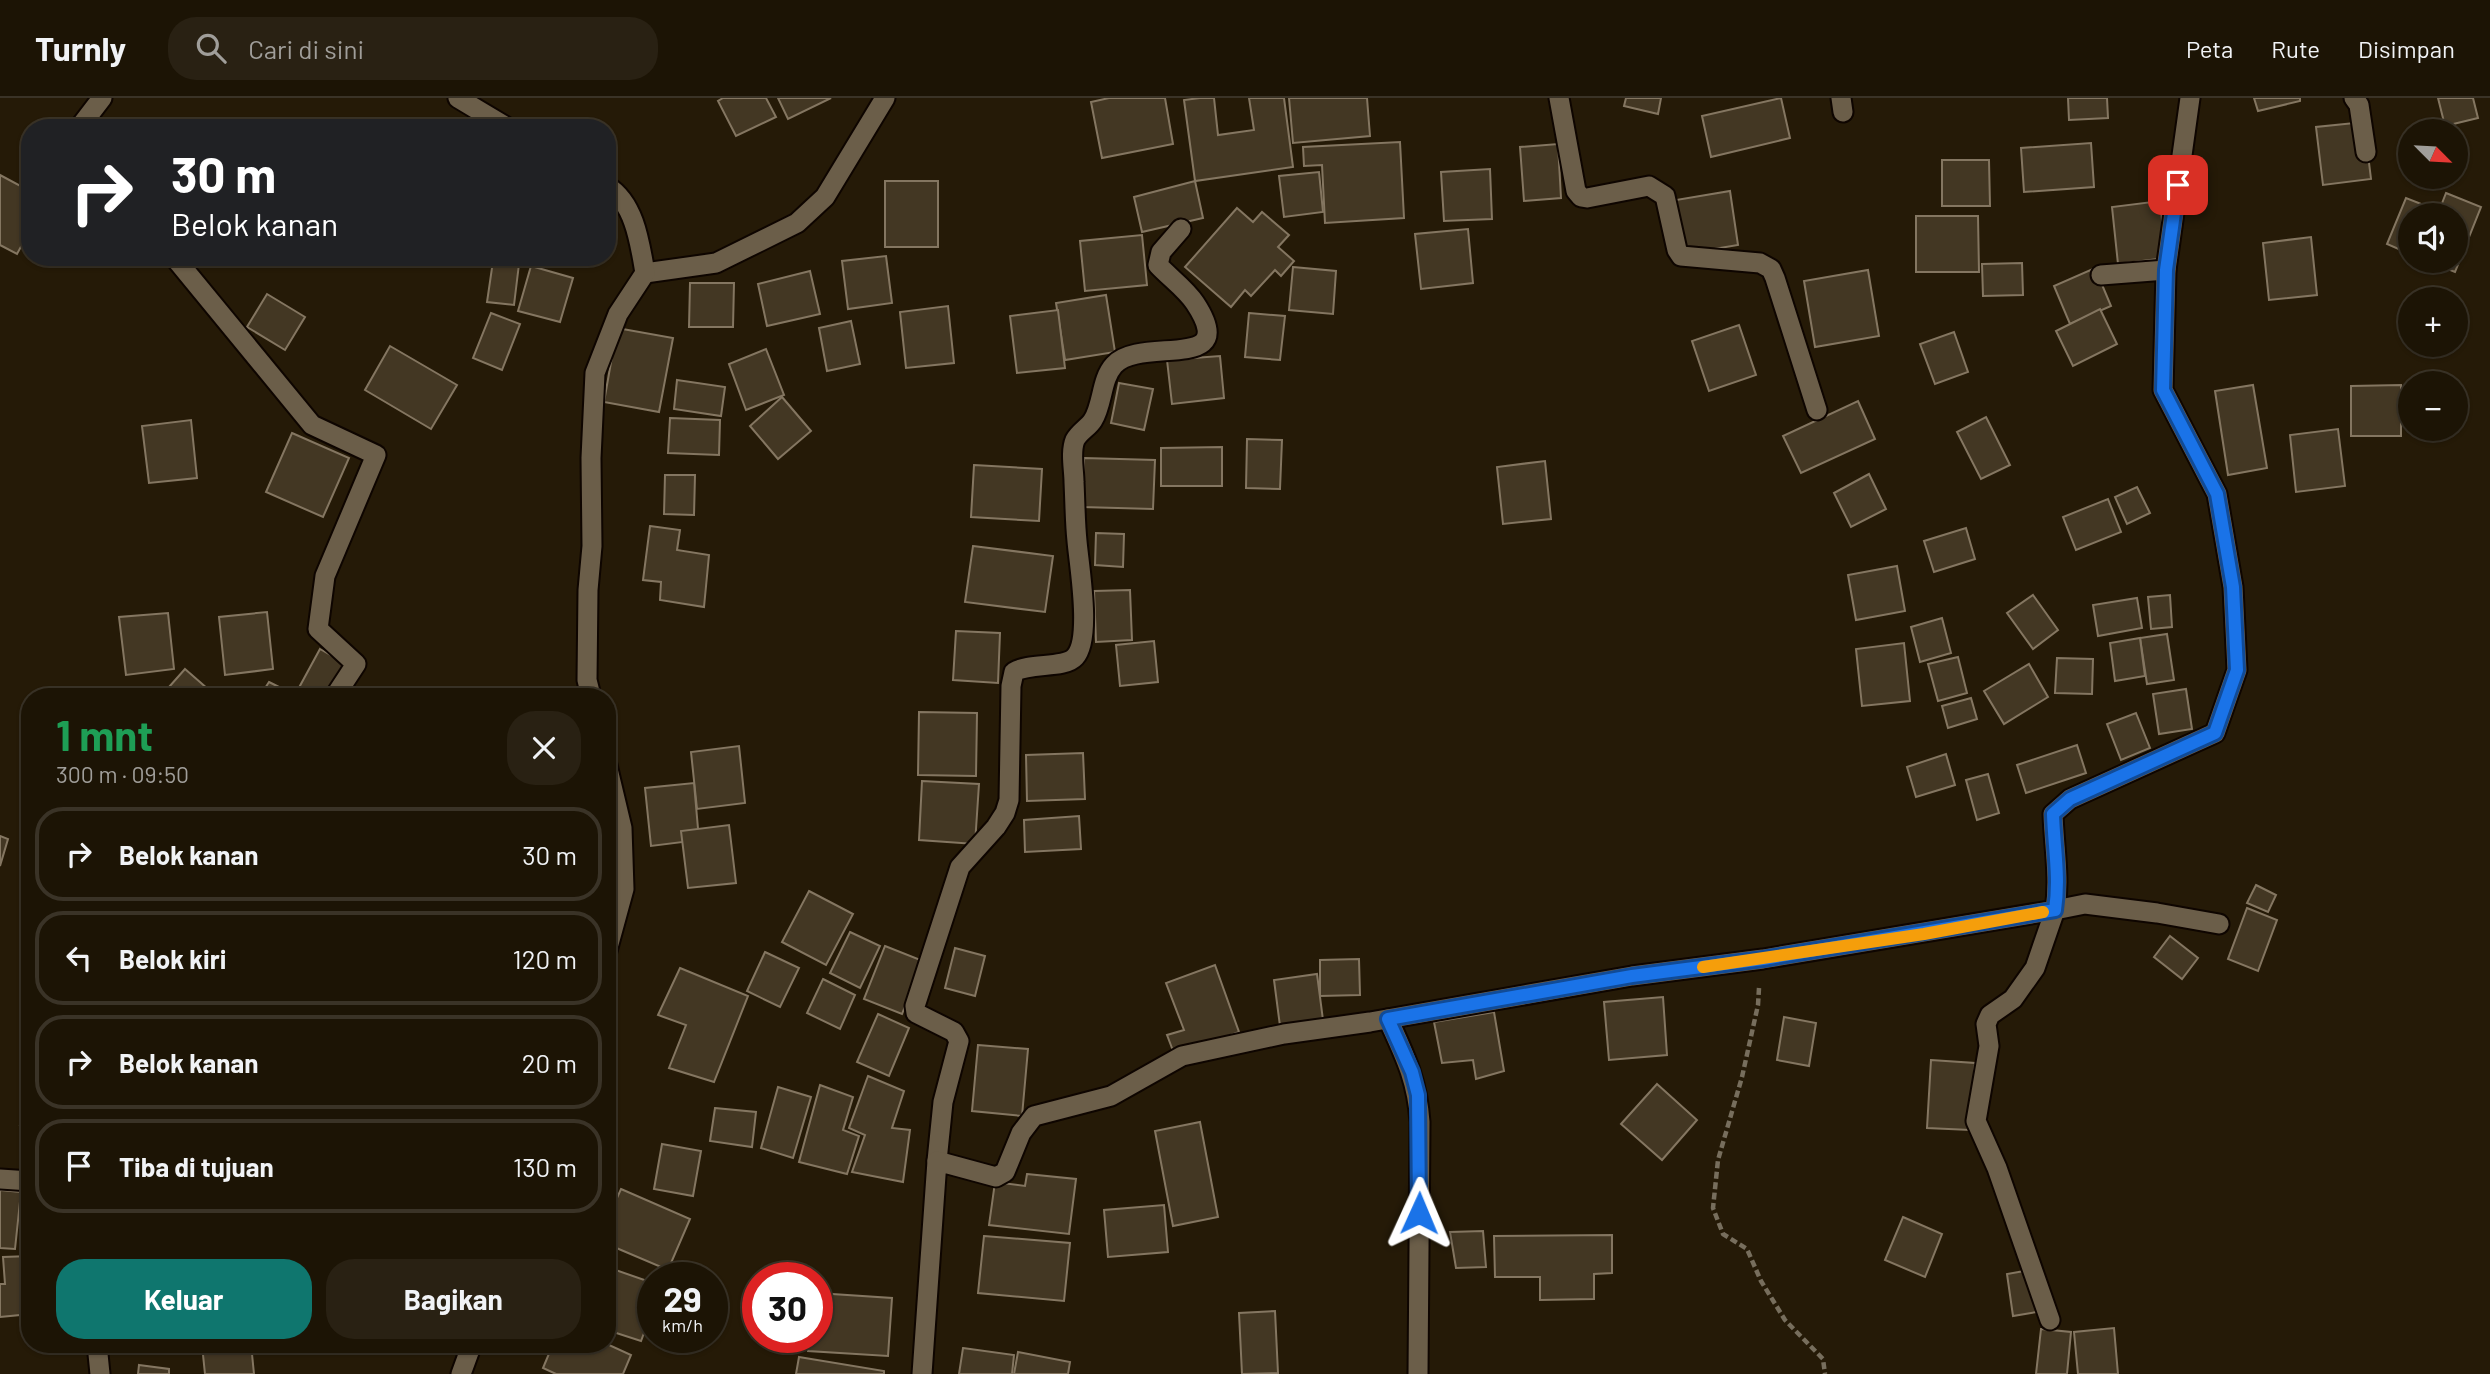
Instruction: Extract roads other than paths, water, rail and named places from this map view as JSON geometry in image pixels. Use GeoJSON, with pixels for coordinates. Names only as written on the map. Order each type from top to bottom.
{"type":"FeatureCollection","features":[{"type":"Feature","properties":{"kind":"street"},"geometry":{"type":"LineString","coordinates":[[86,119],[102,98]]}},
{"type":"Feature","properties":{"kind":"street"},"geometry":{"type":"LineString","coordinates":[[458,98],[493,119]]}},
{"type":"Feature","properties":{"kind":"street"},"geometry":{"type":"LineString","coordinates":[[645,273],[716,263],[797,223],[825,197],[885,98]]}},
{"type":"Feature","properties":{"kind":"street"},"geometry":{"type":"LineString","coordinates":[[1559,98],[1576,191],[1581,197],[1649,186],[1656,188],[1665,196],[1677,250],[1681,256],[1759,262],[1770,269],[1776,278],[1817,410]]}},
{"type":"Feature","properties":{"kind":"street"},"geometry":{"type":"LineString","coordinates":[[2050,1320],[1997,1168],[1976,1121],[1989,1046],[1986,1024],[1990,1014],[2013,999],[2035,968],[2055,910],[2059,886],[2054,854],[2053,814],[2070,799],[2215,733],[2237,670],[2233,587],[2217,494],[2163,390],[2166,270],[2190,98]]}},
{"type":"Feature","properties":{"kind":"street"},"geometry":{"type":"LineString","coordinates":[[2354,98],[2360,105],[2366,152]]}},
{"type":"Feature","properties":{"kind":"street"},"geometry":{"type":"LineString","coordinates":[[589,688],[588,590],[592,546],[595,373],[618,314],[645,273],[637,230],[616,192]]}},
{"type":"Feature","properties":{"kind":"street"},"geometry":{"type":"LineString","coordinates":[[922,1374],[943,1102],[959,1041],[954,1032],[916,1013],[915,1006],[960,867],[996,827],[1009,800],[1011,686],[1014,672],[1028,667],[1067,662],[1074,658],[1082,644],[1083,599],[1076,540],[1073,462],[1075,440],[1093,420],[1114,365],[1130,355],[1154,350],[1188,349],[1199,347],[1205,342],[1207,334],[1203,317],[1194,301],[1158,265],[1161,252],[1181,229]]}},
{"type":"Feature","properties":{"kind":"street"},"geometry":{"type":"LineString","coordinates":[[181,266],[312,425],[376,454],[325,576],[318,629],[356,664],[340,688]]}},
{"type":"Feature","properties":{"kind":"street"},"geometry":{"type":"LineString","coordinates":[[2101,275],[2166,270]]}},
{"type":"Feature","properties":{"kind":"street"},"geometry":{"type":"LineString","coordinates":[[616,803],[622,828],[624,889],[616,918]]}},
{"type":"Feature","properties":{"kind":"street"},"geometry":{"type":"LineString","coordinates":[[937,1161],[996,1177],[1001,1176],[1021,1133],[1034,1116],[1111,1096],[1182,1056],[1284,1034],[1388,1019],[1632,976],[1763,959],[2085,904],[2219,924]]}},
{"type":"Feature","properties":{"kind":"street"},"geometry":{"type":"LineString","coordinates":[[1388,1019],[1412,1072],[1418,1095],[1418,1374]]}},
{"type":"Feature","properties":{"kind":"street"},"geometry":{"type":"LineString","coordinates":[[0,1179],[21,1180]]}},
{"type":"Feature","properties":{"kind":"street"},"geometry":{"type":"LineString","coordinates":[[98,1353],[100,1374]]}},
{"type":"Feature","properties":{"kind":"street"},"geometry":{"type":"LineString","coordinates":[[461,1374],[469,1353]]}}]}
